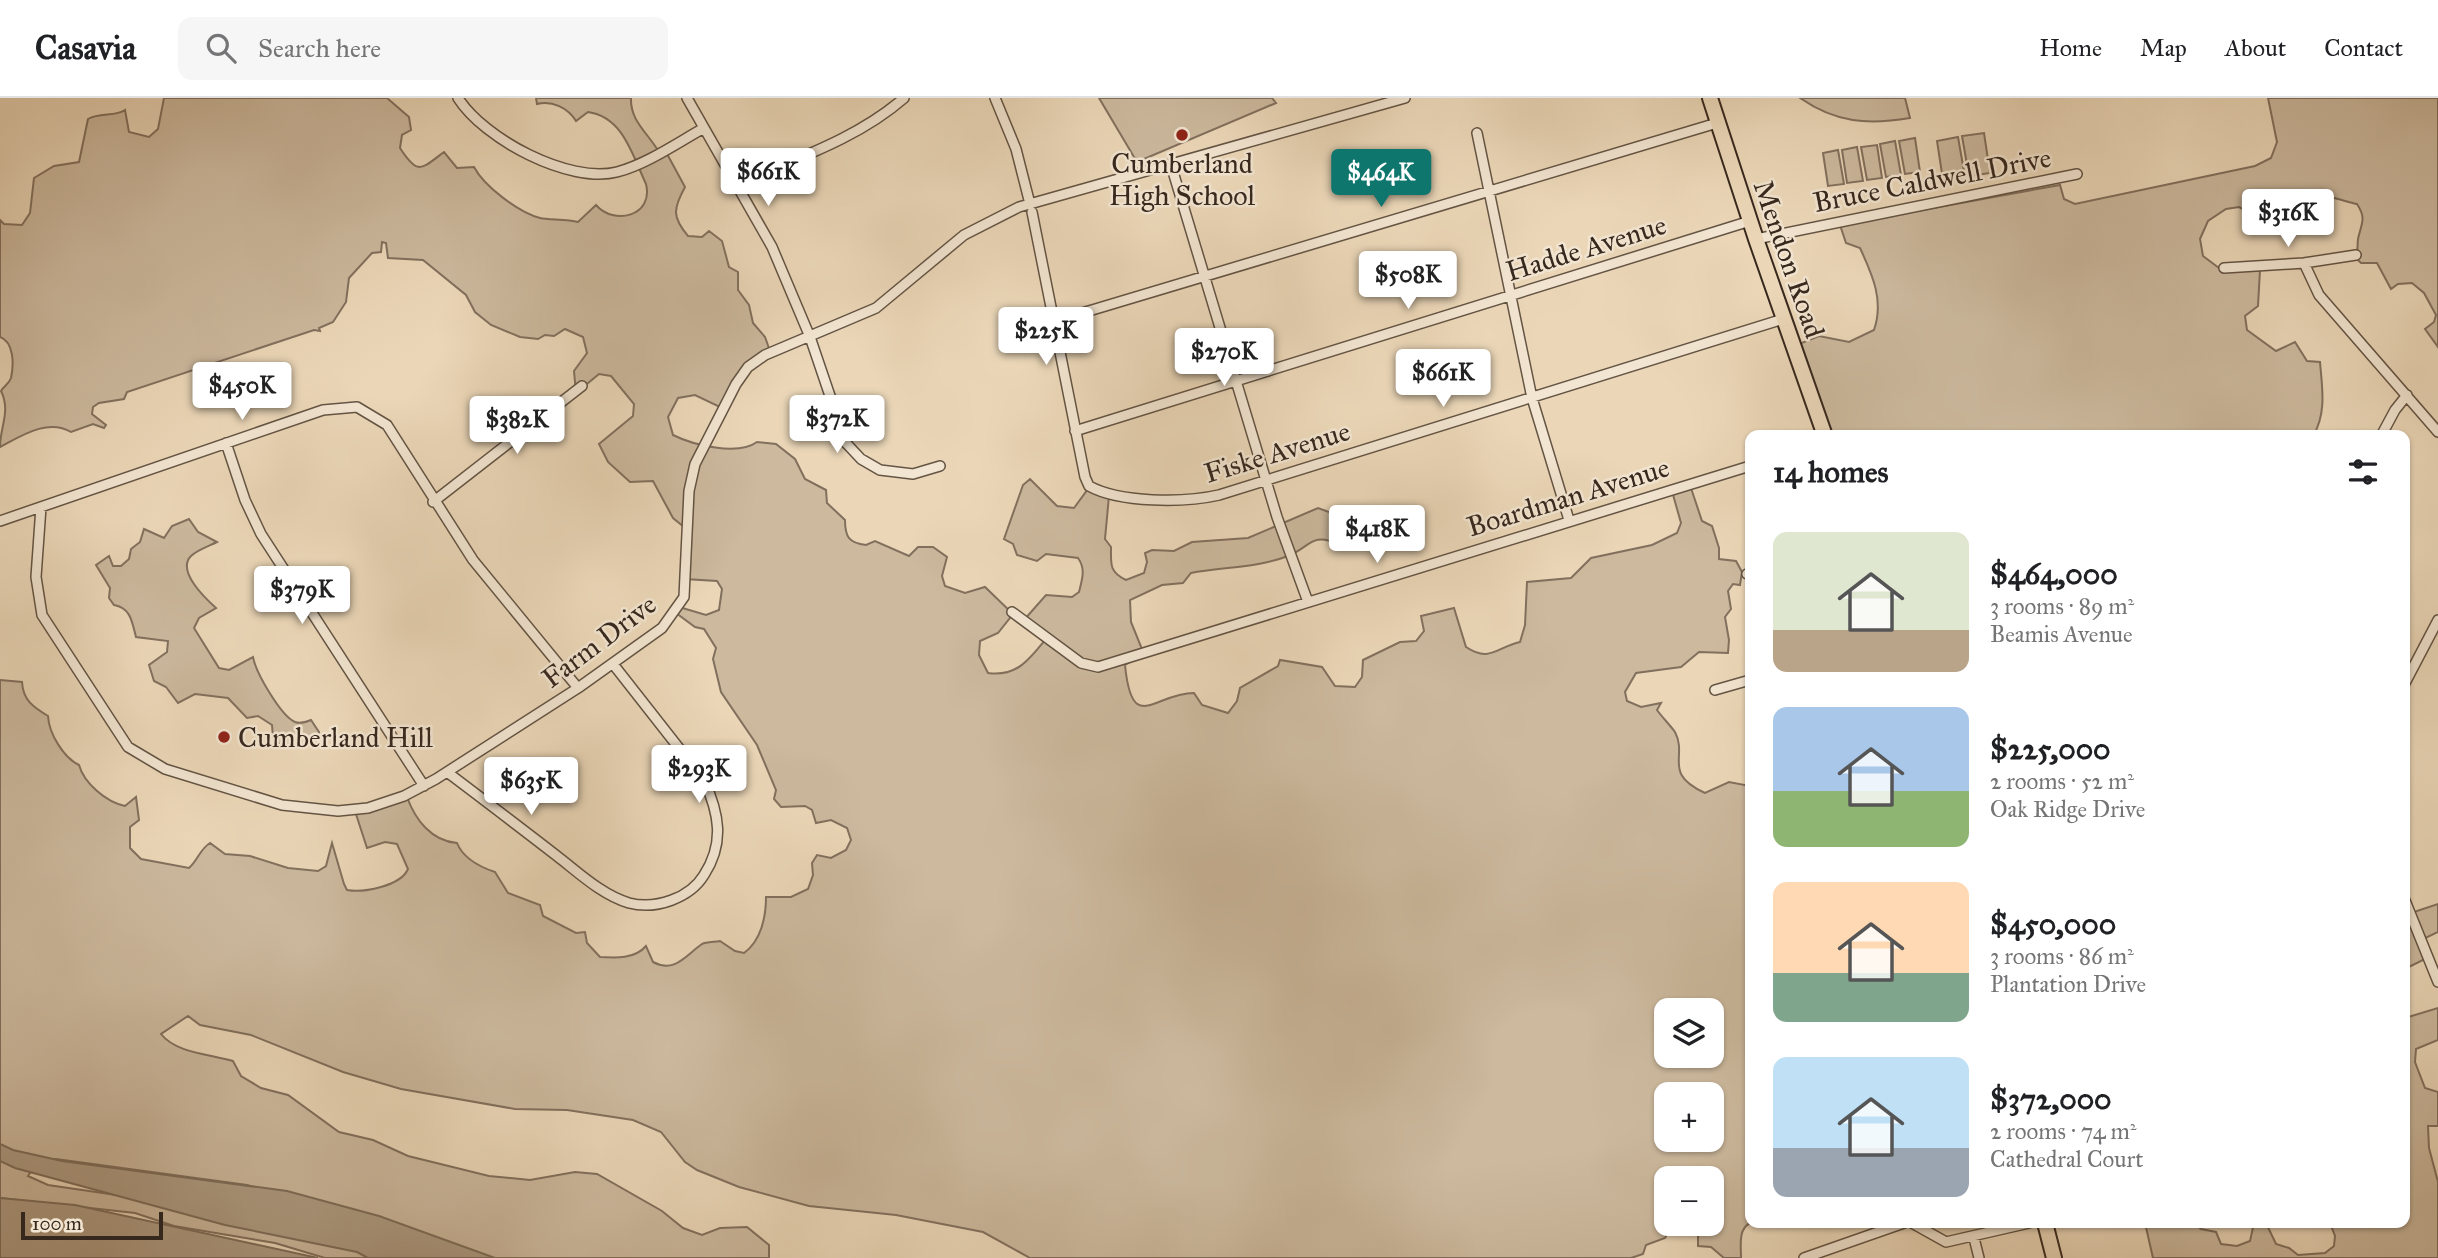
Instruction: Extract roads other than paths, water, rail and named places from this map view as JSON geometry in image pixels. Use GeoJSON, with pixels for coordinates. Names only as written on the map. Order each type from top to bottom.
{"type":"FeatureCollection","features":[{"type":"Feature","properties":{"kind":"main road","name":"Mendon Road"},"geometry":{"type":"LineString","coordinates":[[1710,98],[1823,430]]}},
{"type":"Feature","properties":{"kind":"main road"},"geometry":{"type":"LineString","coordinates":[[2046,1228],[2054,1258]]}},
{"type":"Feature","properties":{"kind":"street"},"geometry":{"type":"LineString","coordinates":[[458,98],[476,120],[513,146],[586,174],[628,169],[704,128]]}},
{"type":"Feature","properties":{"kind":"street"},"geometry":{"type":"LineString","coordinates":[[687,98],[772,247],[810,337],[842,433],[853,451],[870,465],[891,472],[913,474],[940,466]]}},
{"type":"Feature","properties":{"kind":"street"},"geometry":{"type":"LineString","coordinates":[[738,184],[835,142],[904,98]]}},
{"type":"Feature","properties":{"kind":"street"},"geometry":{"type":"LineString","coordinates":[[995,98],[1016,149],[1031,208],[1075,431]]}},
{"type":"Feature","properties":{"kind":"street","name":"Farm Drive"},"geometry":{"type":"LineString","coordinates":[[41,507],[36,578],[42,615],[112,727],[138,756],[165,769],[282,805],[318,810],[368,808],[424,786],[447,772],[578,688],[662,628],[684,597],[691,477],[736,384],[758,359],[876,308],[964,235],[995,217],[1405,98]]}},
{"type":"Feature","properties":{"kind":"street"},"geometry":{"type":"LineString","coordinates":[[1052,322],[1717,122]]}},
{"type":"Feature","properties":{"kind":"street"},"geometry":{"type":"LineString","coordinates":[[1477,132],[1513,295],[1532,398],[1569,520]]}},
{"type":"Feature","properties":{"kind":"street"},"geometry":{"type":"LineString","coordinates":[[1171,164],[1266,479],[1308,603]]}},
{"type":"Feature","properties":{"kind":"street","name":"Bruce Caldwell Drive"},"geometry":{"type":"LineString","coordinates":[[1756,239],[2077,174]]}},
{"type":"Feature","properties":{"kind":"street","name":"Hadde Avenue"},"geometry":{"type":"LineString","coordinates":[[1075,431],[1750,220]]}},
{"type":"Feature","properties":{"kind":"street"},"geometry":{"type":"LineString","coordinates":[[2224,268],[2304,263],[2356,255]]}},
{"type":"Feature","properties":{"kind":"street"},"geometry":{"type":"LineString","coordinates":[[2304,263],[2319,295],[2438,432]]}},
{"type":"Feature","properties":{"kind":"street","name":"Fiske Avenue"},"geometry":{"type":"LineString","coordinates":[[1075,431],[1089,486],[1101,492],[1162,500],[1194,500],[1532,398],[1783,318]]}},
{"type":"Feature","properties":{"kind":"street"},"geometry":{"type":"LineString","coordinates":[[433,502],[582,386]]}},
{"type":"Feature","properties":{"kind":"street"},"geometry":{"type":"LineString","coordinates":[[2384,430],[2407,395]]}},
{"type":"Feature","properties":{"kind":"street"},"geometry":{"type":"LineString","coordinates":[[0,522],[323,410],[357,407],[387,425],[433,502],[505,602],[578,688]]}},
{"type":"Feature","properties":{"kind":"street"},"geometry":{"type":"LineString","coordinates":[[226,443],[245,500],[261,534],[424,786]]}},
{"type":"Feature","properties":{"kind":"street","name":"Boardman Avenue"},"geometry":{"type":"LineString","coordinates":[[1012,612],[1081,663],[1098,667],[1745,467]]}},
{"type":"Feature","properties":{"kind":"street"},"geometry":{"type":"LineString","coordinates":[[2410,674],[2438,620]]}},
{"type":"Feature","properties":{"kind":"street"},"geometry":{"type":"LineString","coordinates":[[447,772],[597,886],[628,903],[657,904],[675,899],[696,888],[719,845],[712,799],[704,780],[613,664]]}},
{"type":"Feature","properties":{"kind":"street"},"geometry":{"type":"LineString","coordinates":[[1715,690],[1745,682]]}},
{"type":"Feature","properties":{"kind":"street"},"geometry":{"type":"LineString","coordinates":[[2410,913],[2438,982]]}},
{"type":"Feature","properties":{"kind":"street"},"geometry":{"type":"LineString","coordinates":[[1804,1258],[1890,1228]]}},
{"type":"Feature","properties":{"kind":"street"},"geometry":{"type":"LineString","coordinates":[[1921,1228],[1946,1242],[2011,1228]]}},
{"type":"Feature","properties":{"kind":"street"},"geometry":{"type":"LineString","coordinates":[[1974,1238],[1979,1258]]}},
{"type":"Feature","properties":{"kind":"place","name":"Cumberland High School"},"geometry":{"type":"Point","coordinates":[1182,135]}},
{"type":"Feature","properties":{"kind":"place","name":"Cumberland Hill"},"geometry":{"type":"Point","coordinates":[224,737]}}]}
